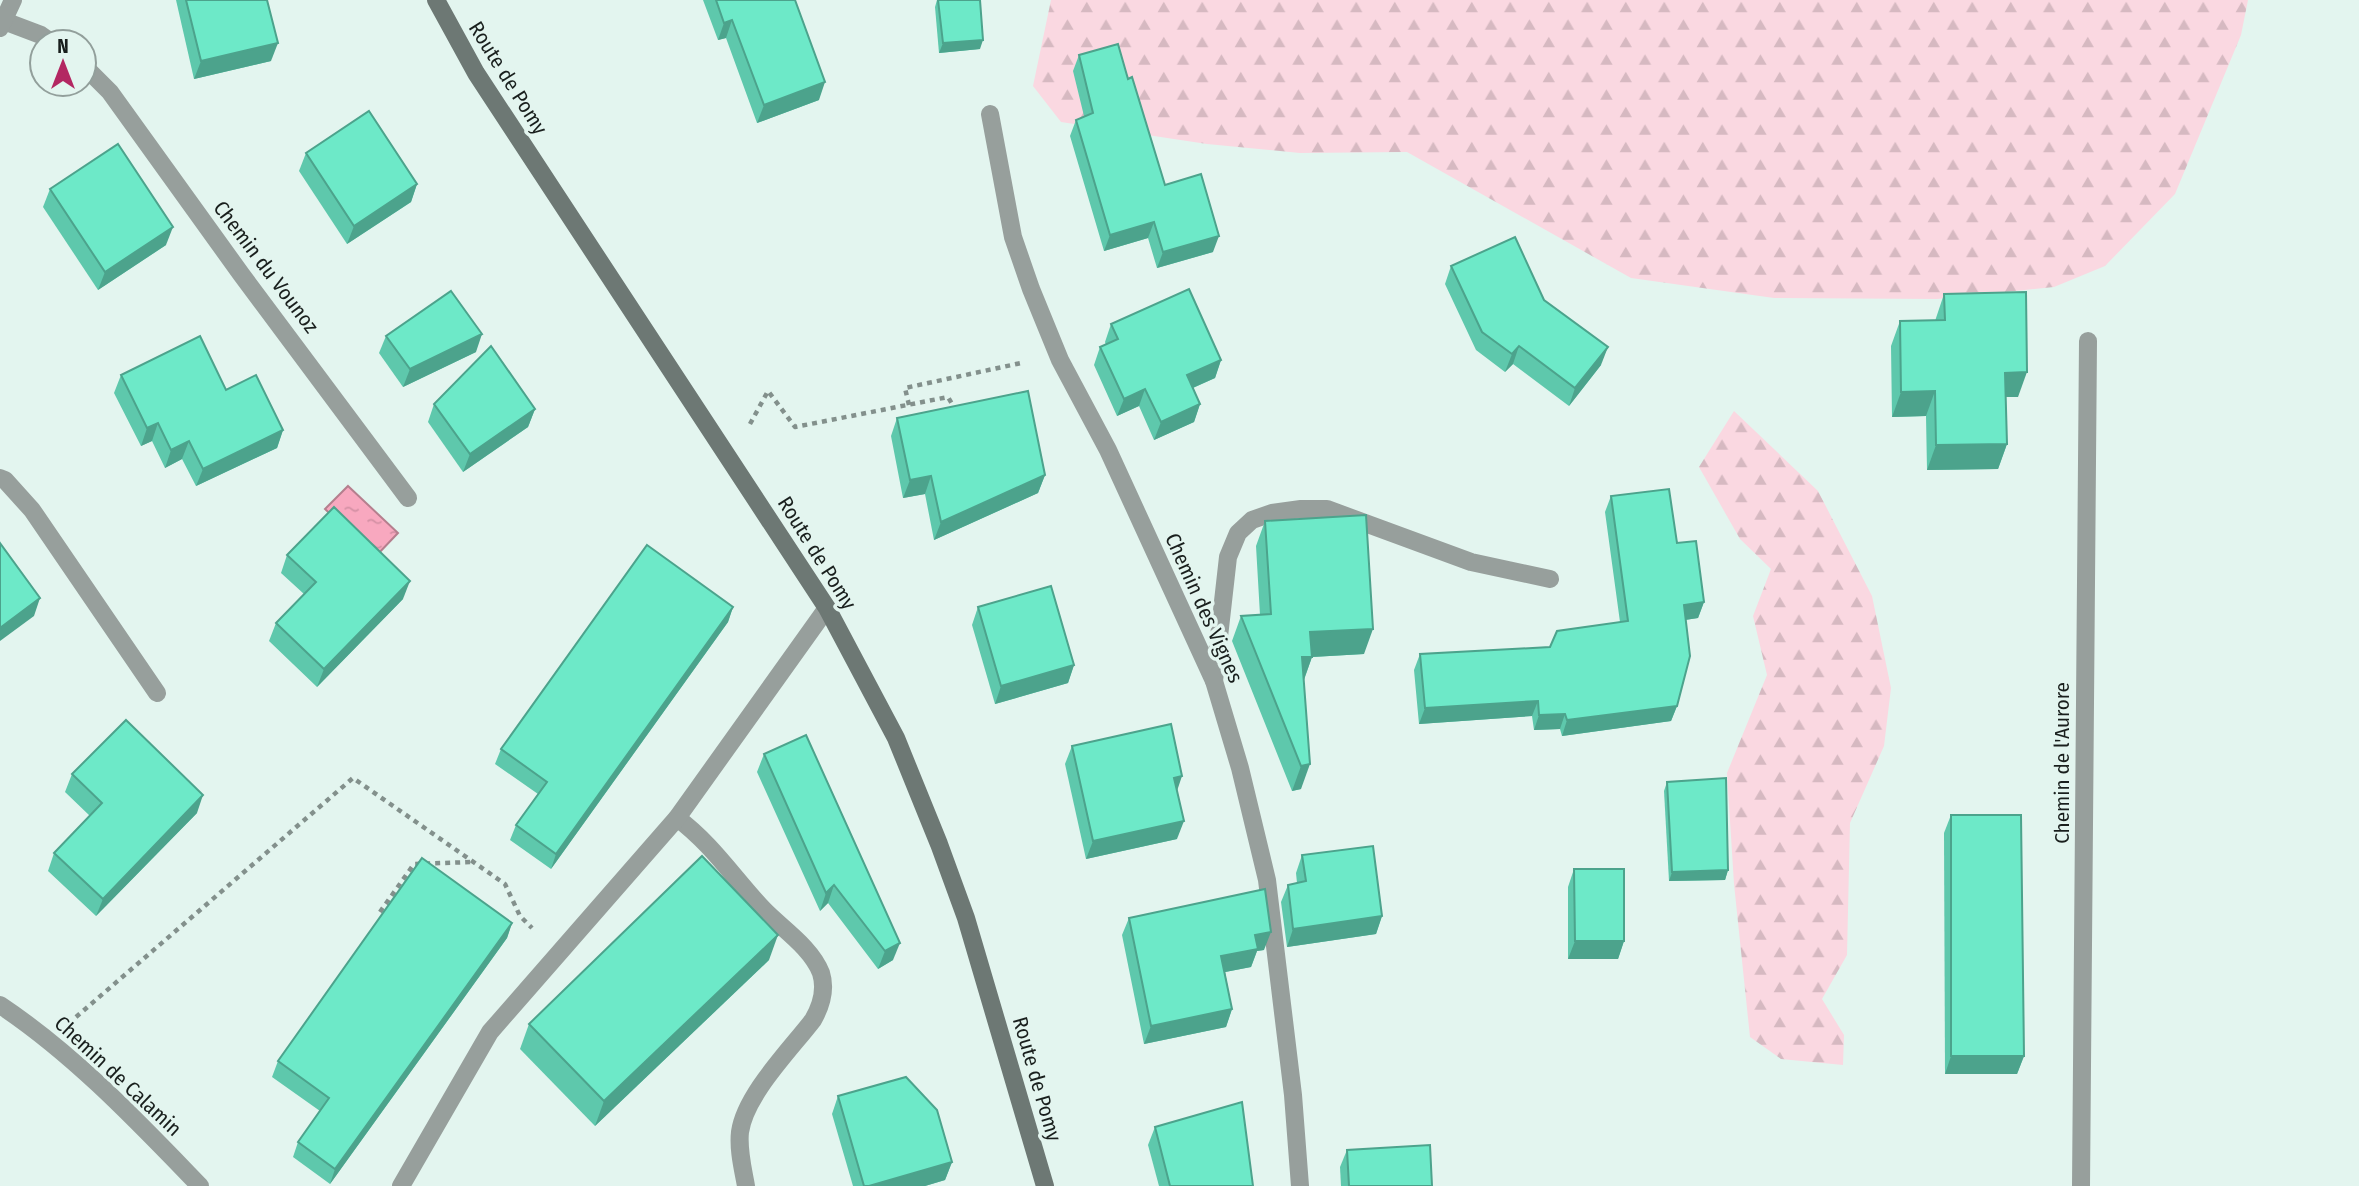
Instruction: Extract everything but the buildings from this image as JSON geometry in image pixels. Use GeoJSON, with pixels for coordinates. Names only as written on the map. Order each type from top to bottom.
{"type":"FeatureCollection","features":[{"type":"Feature","properties":{"kind":"main road","name":"Route de Pomy"},"geometry":{"type":"LineString","coordinates":[[436,0],[476,73],[827,608],[896,738],[966,918],[1045,1186]]}},
{"type":"Feature","properties":{"kind":"street"},"geometry":{"type":"LineString","coordinates":[[13,0],[2,25],[28,32]]}},
{"type":"Feature","properties":{"kind":"street","name":"Chemin du Vounoz"},"geometry":{"type":"LineString","coordinates":[[98,80],[110,92],[408,498]]}},
{"type":"Feature","properties":{"kind":"street","name":"Chemin des Vignes"},"geometry":{"type":"LineString","coordinates":[[990,114],[1013,237],[1031,289],[1060,360],[1108,450],[1214,681],[1240,768],[1267,880],[1292,1083],[1300,1186]]}},
{"type":"Feature","properties":{"kind":"street","name":"Chemin de l'Aurore"},"geometry":{"type":"LineString","coordinates":[[2081,1186],[2088,341]]}},
{"type":"Feature","properties":{"kind":"street"},"geometry":{"type":"LineString","coordinates":[[0,478],[5,480],[32,510],[157,693]]}},
{"type":"Feature","properties":{"kind":"street"},"geometry":{"type":"LineString","coordinates":[[1214,681],[1228,557],[1238,533],[1252,520],[1272,513],[1327,509],[1471,562],[1550,579]]}},
{"type":"Feature","properties":{"kind":"street"},"geometry":{"type":"LineString","coordinates":[[401,1186],[490,1032],[677,817],[827,608]]}},
{"type":"Feature","properties":{"kind":"street"},"geometry":{"type":"LineString","coordinates":[[677,817],[698,834],[762,908],[811,956],[821,973],[821,1006],[745,1112],[740,1133],[740,1152],[746,1186]]}},
{"type":"Feature","properties":{"kind":"street","name":"Chemin de Calamin"},"geometry":{"type":"LineString","coordinates":[[0,1005],[44,1036],[144,1129],[200,1186]]}},
{"type":"Feature","properties":{"kind":"path"},"geometry":{"type":"LineString","coordinates":[[909,405],[905,388],[1021,363]]}},
{"type":"Feature","properties":{"kind":"path"},"geometry":{"type":"LineString","coordinates":[[730,459],[768,391],[794,427],[948,397],[956,412]]}},
{"type":"Feature","properties":{"kind":"path"},"geometry":{"type":"LineString","coordinates":[[70,1023],[353,778],[505,884],[520,916],[533,929]]}},
{"type":"Feature","properties":{"kind":"path"},"geometry":{"type":"LineString","coordinates":[[380,912],[414,864],[472,862]]}},
{"type":"Feature","properties":{"kind":"green space"},"geometry":{"type":"Polygon","coordinates":[[[1051,0],[2248,0],[2241,35],[2175,194],[2105,266],[2054,287],[1937,299],[1774,298],[1631,278],[1407,152],[1300,153],[1207,144],[1061,122],[1033,86],[1051,0]]]}},
{"type":"Feature","properties":{"kind":"green space"},"geometry":{"type":"Polygon","coordinates":[[[1734,411],[1818,491],[1872,596],[1891,688],[1884,746],[1850,823],[1847,955],[1822,999],[1844,1035],[1843,1065],[1781,1059],[1750,1037],[1734,884],[1727,773],[1767,675],[1753,616],[1771,569],[1740,539],[1699,467],[1734,411]]]}},
{"type":"Feature","properties":{"kind":"water"},"geometry":{"type":"Polygon","coordinates":[[[348,486],[398,533],[375,557],[325,509],[348,486]]]}}]}
